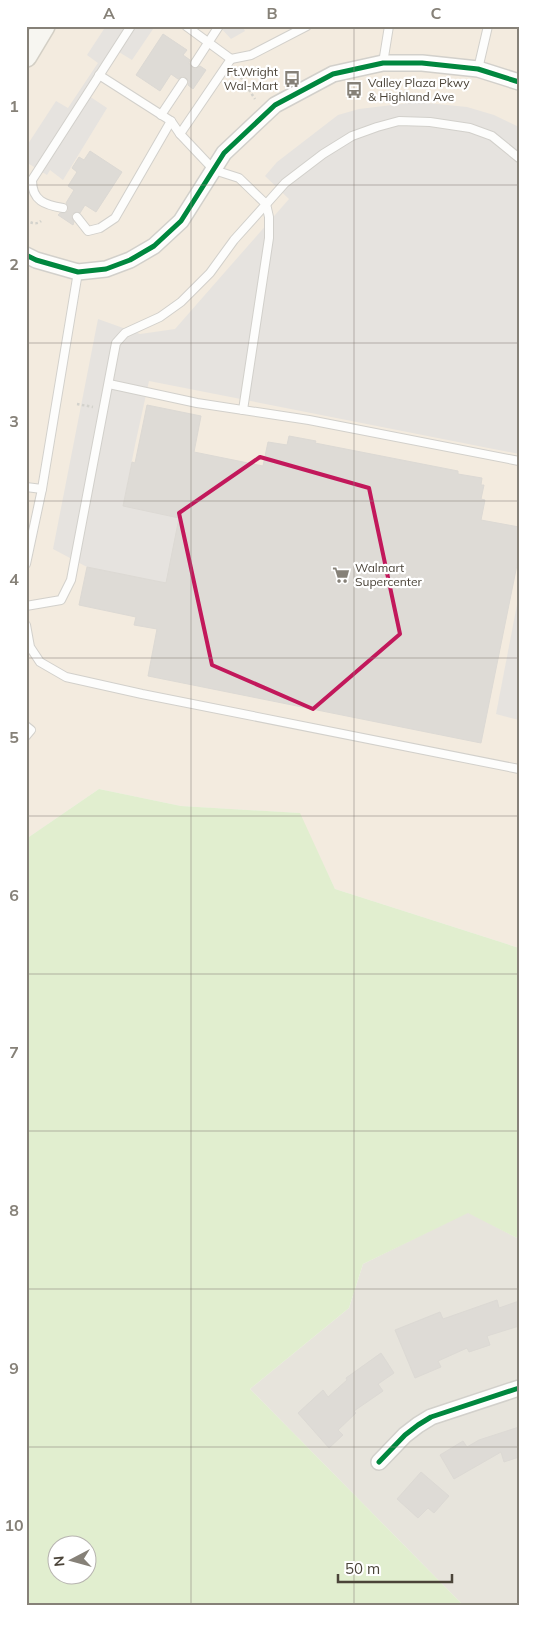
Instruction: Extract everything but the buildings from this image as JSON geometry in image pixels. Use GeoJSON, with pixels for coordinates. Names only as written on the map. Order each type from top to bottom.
{"type":"FeatureCollection","features":[{"type":"Feature","properties":{"kind":"main road"},"geometry":{"type":"LineString","coordinates":[[26,56],[44,26]]}},
{"type":"Feature","properties":{"kind":"street"},"geometry":{"type":"LineString","coordinates":[[26,255],[36,260],[78,272],[106,269],[130,260],[154,246],[181,221],[224,153],[275,106],[333,74],[383,64],[422,63],[478,69],[519,82]]}},
{"type":"Feature","properties":{"kind":"street"},"geometry":{"type":"LineString","coordinates":[[379,1462],[405,1435],[432,1417],[519,1388]]}},
{"type":"Feature","properties":{"kind":"lane"},"geometry":{"type":"LineString","coordinates":[[63,208],[49,206],[38,199],[32,190],[32,180],[131,26]]}},
{"type":"Feature","properties":{"kind":"lane"},"geometry":{"type":"LineString","coordinates":[[186,26],[231,59]]}},
{"type":"Feature","properties":{"kind":"lane"},"geometry":{"type":"LineString","coordinates":[[195,63],[219,26]]}},
{"type":"Feature","properties":{"kind":"lane"},"geometry":{"type":"LineString","coordinates":[[180,134],[231,59],[251,55],[307,26]]}},
{"type":"Feature","properties":{"kind":"lane"},"geometry":{"type":"LineString","coordinates":[[383,64],[389,26]]}},
{"type":"Feature","properties":{"kind":"lane"},"geometry":{"type":"LineString","coordinates":[[478,69],[488,26]]}},
{"type":"Feature","properties":{"kind":"lane"},"geometry":{"type":"LineString","coordinates":[[99,75],[171,121],[180,134],[214,170],[239,178],[266,204],[269,217],[269,238],[244,410]]}},
{"type":"Feature","properties":{"kind":"lane"},"geometry":{"type":"LineString","coordinates":[[161,114],[183,82]]}},
{"type":"Feature","properties":{"kind":"lane"},"geometry":{"type":"LineString","coordinates":[[78,217],[88,231],[100,228],[114,218],[171,121]]}},
{"type":"Feature","properties":{"kind":"lane"},"geometry":{"type":"LineString","coordinates":[[26,606],[61,600],[71,580],[116,343],[125,333],[160,318],[182,302],[210,273],[234,240],[285,183],[323,154],[352,136],[377,126],[399,121],[430,122],[470,128],[492,136],[519,158]]}},
{"type":"Feature","properties":{"kind":"lane"},"geometry":{"type":"LineString","coordinates":[[26,564],[42,489],[78,272]]}},
{"type":"Feature","properties":{"kind":"lane"},"geometry":{"type":"LineString","coordinates":[[109,384],[197,403],[309,420],[519,461]]}},
{"type":"Feature","properties":{"kind":"lane"},"geometry":{"type":"LineString","coordinates":[[26,488],[42,489]]}},
{"type":"Feature","properties":{"kind":"lane"},"geometry":{"type":"LineString","coordinates":[[26,538],[34,530]]}},
{"type":"Feature","properties":{"kind":"lane"},"geometry":{"type":"LineString","coordinates":[[26,625],[30,647],[40,662],[66,677],[142,694],[519,769]]}},
{"type":"Feature","properties":{"kind":"lane"},"geometry":{"type":"LineString","coordinates":[[26,726],[31,730],[26,736]]}},
{"type":"Feature","properties":{"kind":"path"},"geometry":{"type":"LineString","coordinates":[[238,73],[255,98]]}},
{"type":"Feature","properties":{"kind":"path"},"geometry":{"type":"LineString","coordinates":[[26,220],[31,223],[41,220]]}},
{"type":"Feature","properties":{"kind":"path"},"geometry":{"type":"LineString","coordinates":[[77,404],[96,407]]}},
{"type":"Feature","properties":{"kind":"highlighted area"},"geometry":{"type":"Polygon","coordinates":[[[260,457],[369,488],[400,634],[313,709],[212,665],[179,513],[260,457]]]}},
{"type":"Feature","properties":{"kind":"shaded area"},"geometry":{"type":"Polygon","coordinates":[[[26,26],[519,26],[519,948],[335,889],[299,813],[181,806],[99,789],[26,839],[26,26]]]}},
{"type":"Feature","properties":{"kind":"shaded area"},"geometry":{"type":"Polygon","coordinates":[[[106,26],[149,26],[153,29],[132,60],[119,52],[89,96],[107,108],[63,180],[50,170],[47,175],[26,162],[26,147],[56,101],[68,108],[98,63],[87,55],[106,26]]]}},
{"type":"Feature","properties":{"kind":"shaded area"},"geometry":{"type":"Polygon","coordinates":[[[219,26],[242,26],[245,31],[231,39],[219,26]]]}},
{"type":"Feature","properties":{"kind":"shaded area"},"geometry":{"type":"Polygon","coordinates":[[[417,102],[467,107],[494,115],[519,127],[519,454],[149,381],[123,506],[179,518],[166,583],[87,567],[53,549],[98,319],[140,334],[175,329],[289,199],[265,176],[277,162],[338,115],[359,109],[417,102]]]}},
{"type":"Feature","properties":{"kind":"shaded area"},"geometry":{"type":"Polygon","coordinates":[[[519,594],[519,720],[496,714],[519,594]]]}},
{"type":"Feature","properties":{"kind":"shaded area"},"geometry":{"type":"Polygon","coordinates":[[[468,1212],[519,1239],[519,1606],[464,1606],[250,1389],[349,1308],[363,1264],[468,1212]]]}},
{"type":"Feature","properties":{"kind":"green space"},"geometry":{"type":"Polygon","coordinates":[[[99,789],[181,806],[300,813],[335,889],[519,948],[519,1239],[468,1213],[363,1264],[349,1308],[250,1389],[464,1606],[26,1606],[26,839],[99,789]]]}},
{"type":"Feature","properties":{"kind":"cycle path"},"geometry":{"type":"LineString","coordinates":[[26,255],[36,260],[78,272],[106,269],[130,260],[154,246],[181,221],[224,153],[275,105],[333,74],[383,63],[422,63],[478,69],[519,82]]}},
{"type":"Feature","properties":{"kind":"cycle path"},"geometry":{"type":"LineString","coordinates":[[379,1462],[405,1435],[431,1417],[519,1388]]}},
{"type":"Feature","properties":{"kind":"place","name":"Ft.Wright Wal-Mart"},"geometry":{"type":"Point","coordinates":[292,79]}},
{"type":"Feature","properties":{"kind":"place","name":"Valley Plaza Pkwy & Highland Ave"},"geometry":{"type":"Point","coordinates":[354,90]}},
{"type":"Feature","properties":{"kind":"place","name":"Walmart Supercenter"},"geometry":{"type":"Point","coordinates":[341,575]}}]}
